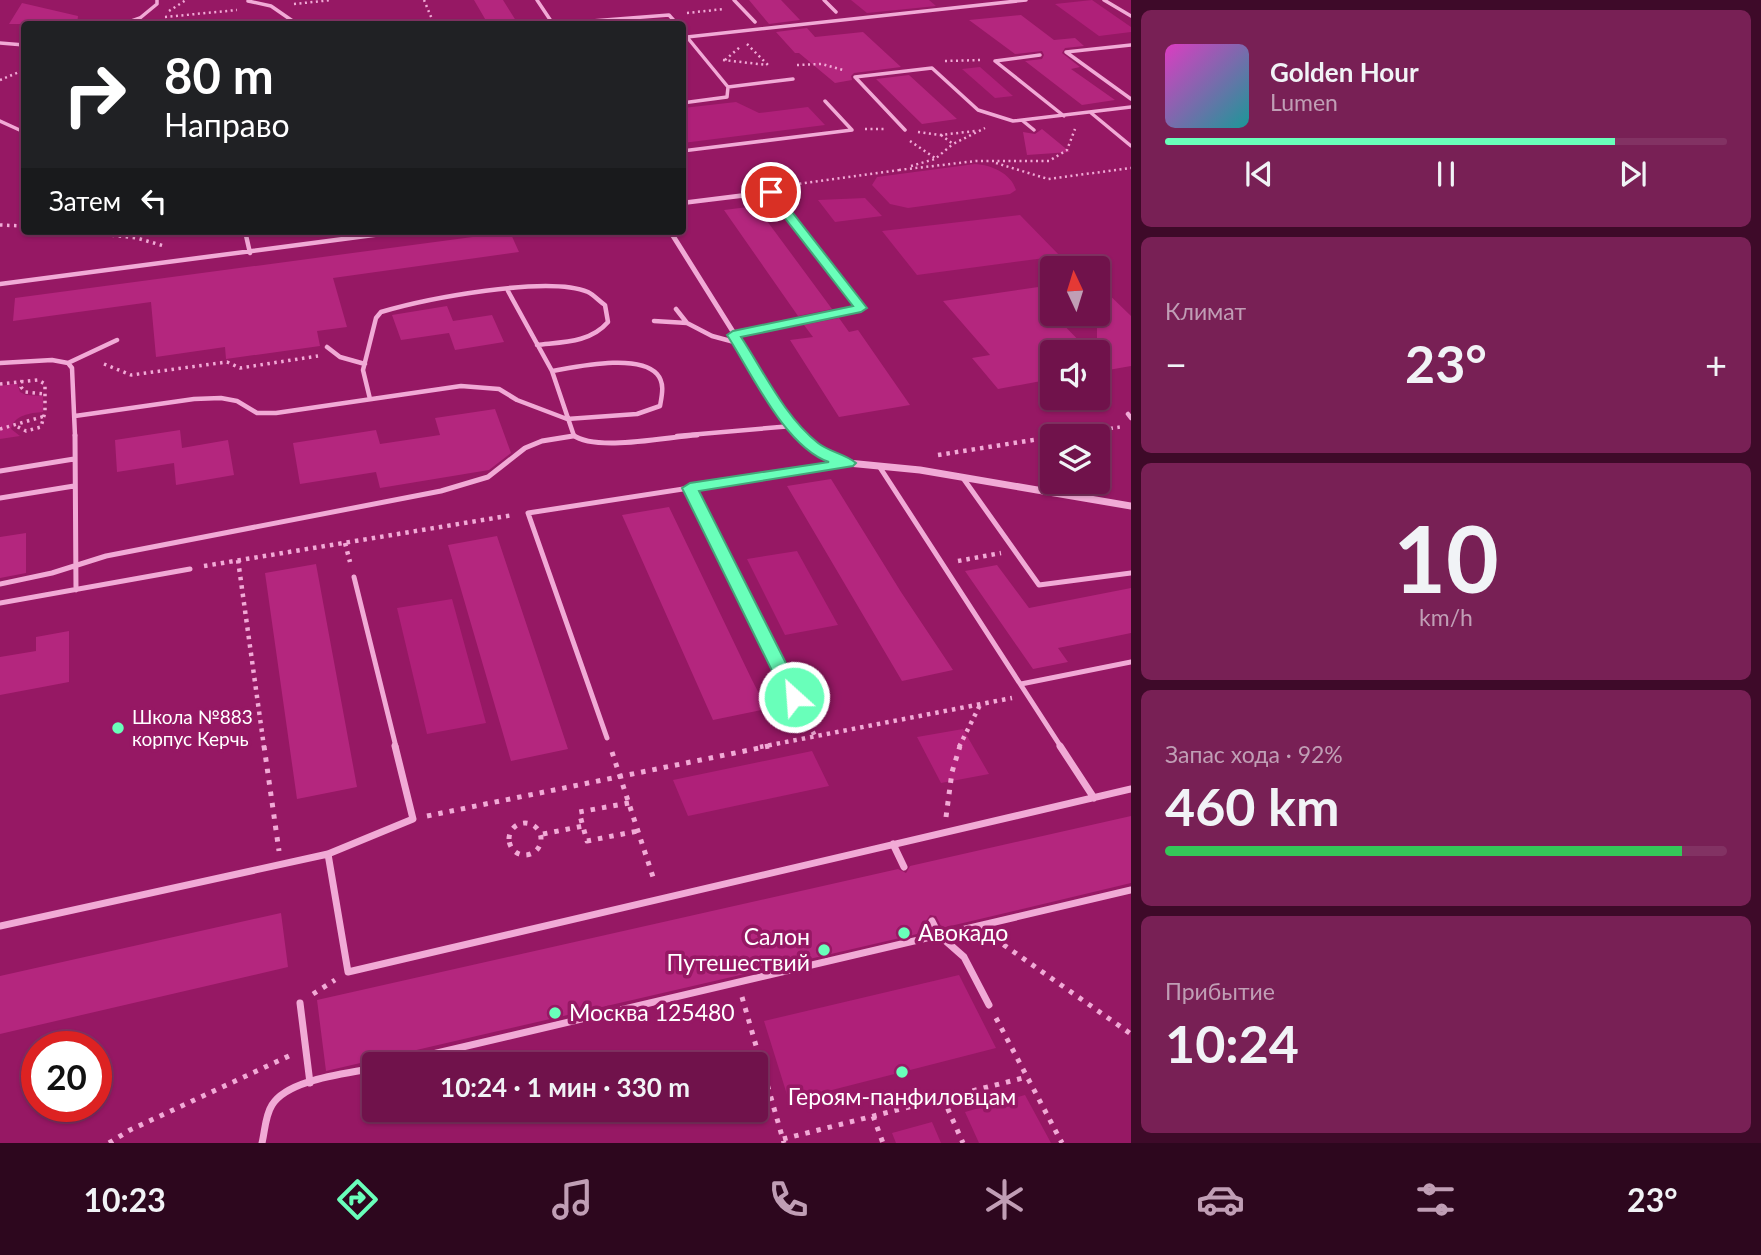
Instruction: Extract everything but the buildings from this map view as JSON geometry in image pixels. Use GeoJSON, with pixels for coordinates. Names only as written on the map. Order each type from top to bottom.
{"type":"FeatureCollection","features":[{"type":"Feature","properties":{"kind":"street"},"geometry":{"type":"LineString","coordinates":[[672,235],[792,426],[812,446],[827,456],[848,463],[878,464],[962,476],[1131,506]]}},
{"type":"Feature","properties":{"kind":"lane"},"geometry":{"type":"LineString","coordinates":[[132,21],[140,18],[157,4],[157,0]]}},
{"type":"Feature","properties":{"kind":"lane"},"geometry":{"type":"LineString","coordinates":[[246,1],[260,0]]}},
{"type":"Feature","properties":{"kind":"lane"},"geometry":{"type":"LineString","coordinates":[[537,0],[551,21]]}},
{"type":"Feature","properties":{"kind":"lane"},"geometry":{"type":"LineString","coordinates":[[734,0],[755,22]]}},
{"type":"Feature","properties":{"kind":"lane"},"geometry":{"type":"LineString","coordinates":[[824,0],[836,12]]}},
{"type":"Feature","properties":{"kind":"lane"},"geometry":{"type":"LineString","coordinates":[[687,37],[1026,0]]}},
{"type":"Feature","properties":{"kind":"lane"},"geometry":{"type":"LineString","coordinates":[[1104,0],[1131,16]]}},
{"type":"Feature","properties":{"kind":"lane"},"geometry":{"type":"LineString","coordinates":[[246,1],[271,6],[292,21]]}},
{"type":"Feature","properties":{"kind":"lane"},"geometry":{"type":"LineString","coordinates":[[616,21],[669,15],[674,21]]}},
{"type":"Feature","properties":{"kind":"lane"},"geometry":{"type":"LineString","coordinates":[[686,102],[727,97],[728,87],[687,37]]}},
{"type":"Feature","properties":{"kind":"lane"},"geometry":{"type":"LineString","coordinates":[[0,43],[21,45]]}},
{"type":"Feature","properties":{"kind":"lane"},"geometry":{"type":"LineString","coordinates":[[1130,46],[1066,52],[1131,99]]}},
{"type":"Feature","properties":{"kind":"lane"},"geometry":{"type":"LineString","coordinates":[[1040,55],[995,61],[1064,116]]}},
{"type":"Feature","properties":{"kind":"lane"},"geometry":{"type":"LineString","coordinates":[[905,130],[855,77],[932,68],[978,110],[1013,121],[1131,107]]}},
{"type":"Feature","properties":{"kind":"lane"},"geometry":{"type":"LineString","coordinates":[[728,87],[793,79]]}},
{"type":"Feature","properties":{"kind":"lane"},"geometry":{"type":"LineString","coordinates":[[686,151],[852,130],[825,102]]}},
{"type":"Feature","properties":{"kind":"lane"},"geometry":{"type":"LineString","coordinates":[[1090,112],[1131,146]]}},
{"type":"Feature","properties":{"kind":"lane"},"geometry":{"type":"LineString","coordinates":[[0,121],[21,131]]}},
{"type":"Feature","properties":{"kind":"lane"},"geometry":{"type":"LineString","coordinates":[[1023,121],[1034,130]]}},
{"type":"Feature","properties":{"kind":"lane"},"geometry":{"type":"LineString","coordinates":[[686,203],[771,192],[861,308],[733,335]]}},
{"type":"Feature","properties":{"kind":"lane"},"geometry":{"type":"LineString","coordinates":[[246,235],[250,253]]}},
{"type":"Feature","properties":{"kind":"lane"},"geometry":{"type":"LineString","coordinates":[[0,284],[376,235]]}},
{"type":"Feature","properties":{"kind":"lane"},"geometry":{"type":"LineString","coordinates":[[369,400],[363,370],[376,318],[381,312],[398,307],[508,291],[566,288],[589,293],[605,305],[608,322],[603,331],[586,337],[537,345]]}},
{"type":"Feature","properties":{"kind":"lane"},"geometry":{"type":"LineString","coordinates":[[508,291],[552,371],[573,436]]}},
{"type":"Feature","properties":{"kind":"lane"},"geometry":{"type":"LineString","coordinates":[[676,309],[687,323]]}},
{"type":"Feature","properties":{"kind":"lane"},"geometry":{"type":"LineString","coordinates":[[653,320],[687,323],[712,336],[738,342]]}},
{"type":"Feature","properties":{"kind":"lane"},"geometry":{"type":"LineString","coordinates":[[0,363],[52,360],[68,363],[117,341]]}},
{"type":"Feature","properties":{"kind":"lane"},"geometry":{"type":"LineString","coordinates":[[327,347],[336,354],[365,364]]}},
{"type":"Feature","properties":{"kind":"lane"},"geometry":{"type":"LineString","coordinates":[[75,416],[194,399],[221,398],[237,401],[257,413],[276,413],[461,387],[486,387],[499,389],[517,400],[567,419],[637,414],[660,406],[664,394],[663,384],[653,372],[640,364],[626,362],[552,371]]}},
{"type":"Feature","properties":{"kind":"lane"},"geometry":{"type":"LineString","coordinates":[[68,363],[72,368],[75,416],[76,590]]}},
{"type":"Feature","properties":{"kind":"lane"},"geometry":{"type":"LineString","coordinates":[[0,584],[52,573],[106,556],[441,491],[488,477],[525,448],[542,441],[573,436],[586,442],[604,443],[792,426]]}},
{"type":"Feature","properties":{"kind":"lane"},"geometry":{"type":"LineString","coordinates":[[0,471],[74,459]]}},
{"type":"Feature","properties":{"kind":"lane"},"geometry":{"type":"LineString","coordinates":[[607,738],[528,513],[848,463]]}},
{"type":"Feature","properties":{"kind":"lane"},"geometry":{"type":"LineString","coordinates":[[878,464],[1094,798]]}},
{"type":"Feature","properties":{"kind":"lane"},"geometry":{"type":"LineString","coordinates":[[962,476],[1039,585],[1131,573]]}},
{"type":"Feature","properties":{"kind":"lane"},"geometry":{"type":"LineString","coordinates":[[0,498],[74,486]]}},
{"type":"Feature","properties":{"kind":"lane"},"geometry":{"type":"LineString","coordinates":[[690,488],[794,697]]}},
{"type":"Feature","properties":{"kind":"lane"},"geometry":{"type":"LineString","coordinates":[[0,603],[190,569]]}},
{"type":"Feature","properties":{"kind":"lane"},"geometry":{"type":"LineString","coordinates":[[0,926],[328,854],[413,819],[354,577]]}},
{"type":"Feature","properties":{"kind":"lane"},"geometry":{"type":"LineString","coordinates":[[1021,684],[1131,662]]}},
{"type":"Feature","properties":{"kind":"lane"},"geometry":{"type":"LineString","coordinates":[[328,854],[348,972],[1131,789]]}},
{"type":"Feature","properties":{"kind":"lane"},"geometry":{"type":"LineString","coordinates":[[892,844],[904,867]]}},
{"type":"Feature","properties":{"kind":"lane"},"geometry":{"type":"LineString","coordinates":[[441,1052],[1131,890]]}},
{"type":"Feature","properties":{"kind":"lane"},"geometry":{"type":"LineString","coordinates":[[932,921],[939,935],[964,957],[989,1005]]}},
{"type":"Feature","properties":{"kind":"lane"},"geometry":{"type":"LineString","coordinates":[[300,1003],[310,1083]]}},
{"type":"Feature","properties":{"kind":"lane"},"geometry":{"type":"LineString","coordinates":[[262,1143],[272,1105],[282,1093],[310,1083],[362,1071]]}},
{"type":"Feature","properties":{"kind":"path"},"geometry":{"type":"LineString","coordinates":[[424,0],[433,21]]}},
{"type":"Feature","properties":{"kind":"path"},"geometry":{"type":"LineString","coordinates":[[669,15],[741,8]]}},
{"type":"Feature","properties":{"kind":"path"},"geometry":{"type":"LineString","coordinates":[[725,60],[745,42],[768,65]]}},
{"type":"Feature","properties":{"kind":"path"},"geometry":{"type":"LineString","coordinates":[[0,80],[21,71]]}},
{"type":"Feature","properties":{"kind":"path"},"geometry":{"type":"LineString","coordinates":[[771,192],[780,186],[899,170],[988,161],[1049,161],[1068,150],[1080,114]]}},
{"type":"Feature","properties":{"kind":"path"},"geometry":{"type":"LineString","coordinates":[[905,130],[940,135],[975,131],[1013,121]]}},
{"type":"Feature","properties":{"kind":"path"},"geometry":{"type":"LineString","coordinates":[[899,170],[935,159],[975,131]]}},
{"type":"Feature","properties":{"kind":"path"},"geometry":{"type":"LineString","coordinates":[[940,135],[953,144]]}},
{"type":"Feature","properties":{"kind":"path"},"geometry":{"type":"LineString","coordinates":[[988,161],[1048,179],[1131,167]]}},
{"type":"Feature","properties":{"kind":"path"},"geometry":{"type":"LineString","coordinates":[[0,225],[21,226]]}},
{"type":"Feature","properties":{"kind":"path"},"geometry":{"type":"LineString","coordinates":[[108,235],[137,238],[171,248]]}},
{"type":"Feature","properties":{"kind":"path"},"geometry":{"type":"LineString","coordinates":[[85,355],[131,375],[227,362],[240,368],[336,354]]}},
{"type":"Feature","properties":{"kind":"path"},"geometry":{"type":"LineString","coordinates":[[0,384],[22,380],[38,380],[45,384],[41,427],[26,431],[16,426]]}},
{"type":"Feature","properties":{"kind":"path"},"geometry":{"type":"LineString","coordinates":[[22,380],[21,387],[25,392],[45,394]]}},
{"type":"Feature","properties":{"kind":"path"},"geometry":{"type":"LineString","coordinates":[[0,429],[44,415]]}},
{"type":"Feature","properties":{"kind":"path"},"geometry":{"type":"LineString","coordinates":[[1110,428],[1131,425]]}},
{"type":"Feature","properties":{"kind":"path"},"geometry":{"type":"LineString","coordinates":[[932,456],[1040,439]]}},
{"type":"Feature","properties":{"kind":"path"},"geometry":{"type":"LineString","coordinates":[[190,569],[528,513]]}},
{"type":"Feature","properties":{"kind":"path"},"geometry":{"type":"LineString","coordinates":[[943,564],[1014,551]]}},
{"type":"Feature","properties":{"kind":"path"},"geometry":{"type":"LineString","coordinates":[[238,561],[281,865]]}},
{"type":"Feature","properties":{"kind":"path"},"geometry":{"type":"LineString","coordinates":[[413,819],[619,775],[1028,695]]}},
{"type":"Feature","properties":{"kind":"path"},"geometry":{"type":"LineString","coordinates":[[794,697],[816,736]]}},
{"type":"Feature","properties":{"kind":"path"},"geometry":{"type":"LineString","coordinates":[[945,832],[947,782],[964,731],[980,705]]}},
{"type":"Feature","properties":{"kind":"path"},"geometry":{"type":"LineString","coordinates":[[607,738],[660,899]]}},
{"type":"Feature","properties":{"kind":"path"},"geometry":{"type":"LineString","coordinates":[[628,803],[579,812],[587,841],[638,831]]}},
{"type":"Feature","properties":{"kind":"path"},"geometry":{"type":"LineString","coordinates":[[530,824],[542,834],[543,842],[539,849],[531,854],[521,854],[508,844],[512,829],[520,825],[530,824]]}},
{"type":"Feature","properties":{"kind":"path"},"geometry":{"type":"LineString","coordinates":[[542,834],[583,827]]}},
{"type":"Feature","properties":{"kind":"path"},"geometry":{"type":"LineString","coordinates":[[979,927],[1131,1034]]}},
{"type":"Feature","properties":{"kind":"path"},"geometry":{"type":"LineString","coordinates":[[300,1003],[348,972]]}},
{"type":"Feature","properties":{"kind":"path"},"geometry":{"type":"LineString","coordinates":[[737,983],[784,1141],[1027,1077]]}},
{"type":"Feature","properties":{"kind":"path"},"geometry":{"type":"LineString","coordinates":[[989,1005],[1062,1143]]}},
{"type":"Feature","properties":{"kind":"path"},"geometry":{"type":"LineString","coordinates":[[109,1143],[130,1130],[305,1049]]}},
{"type":"Feature","properties":{"kind":"path"},"geometry":{"type":"LineString","coordinates":[[943,1098],[963,1143]]}},
{"type":"Feature","properties":{"kind":"path"},"geometry":{"type":"LineString","coordinates":[[873,1116],[883,1143]]}},
{"type":"Feature","properties":{"kind":"shaded area"},"geometry":{"type":"Polygon","coordinates":[[[851,0],[929,0],[936,6],[867,13],[851,0]]]}},
{"type":"Feature","properties":{"kind":"shaded area"},"geometry":{"type":"Polygon","coordinates":[[[1092,0],[1131,27],[1131,32],[1099,36],[1055,4],[1092,0]]]}},
{"type":"Feature","properties":{"kind":"shaded area"},"geometry":{"type":"Polygon","coordinates":[[[980,67],[1013,96],[995,98],[962,69],[980,67]]]}},
{"type":"Feature","properties":{"kind":"shaded area"},"geometry":{"type":"Polygon","coordinates":[[[736,102],[759,113],[808,107],[825,125],[686,143],[686,108],[736,102]]]}},
{"type":"Feature","properties":{"kind":"shaded area"},"geometry":{"type":"Polygon","coordinates":[[[975,164],[1000,171],[1010,179],[1016,190],[1010,194],[908,208],[890,204],[872,185],[877,177],[975,164]]]}},
{"type":"Feature","properties":{"kind":"shaded area"},"geometry":{"type":"Polygon","coordinates":[[[865,198],[882,216],[835,222],[818,200],[865,198]]]}},
{"type":"Feature","properties":{"kind":"shaded area"},"geometry":{"type":"Polygon","coordinates":[[[1020,215],[1060,256],[1040,256],[1040,259],[917,275],[882,231],[1020,215]]]}},
{"type":"Feature","properties":{"kind":"shaded area"},"geometry":{"type":"Polygon","coordinates":[[[17,383],[20,392],[26,395],[43,396],[43,412],[28,414],[15,421],[11,429],[20,436],[0,439],[0,386],[17,383]]]}},
{"type":"Feature","properties":{"kind":"shaded area"},"geometry":{"type":"Polygon","coordinates":[[[797,551],[838,625],[785,635],[747,559],[797,551]]]}},
{"type":"Feature","properties":{"kind":"shaded area"},"geometry":{"type":"Polygon","coordinates":[[[452,599],[486,723],[427,734],[397,608],[452,599]]]}},
{"type":"Feature","properties":{"kind":"shaded area"},"geometry":{"type":"Polygon","coordinates":[[[963,729],[989,774],[941,783],[917,737],[963,729]]]}},
{"type":"Feature","properties":{"kind":"shaded area"},"geometry":{"type":"Polygon","coordinates":[[[812,751],[829,786],[688,816],[673,780],[812,751]]]}},
{"type":"Feature","properties":{"kind":"shaded area"},"geometry":{"type":"Polygon","coordinates":[[[959,975],[996,1048],[789,1101],[764,1021],[959,975]]]}},
{"type":"Feature","properties":{"kind":"shaded area"},"geometry":{"type":"Polygon","coordinates":[[[1025,1095],[1051,1143],[979,1143],[965,1112],[1025,1095]]]}},
{"type":"Feature","properties":{"kind":"shaded area"},"geometry":{"type":"Polygon","coordinates":[[[932,1122],[941,1143],[896,1143],[892,1133],[932,1122]]]}},
{"type":"Feature","properties":{"kind":"place","name":"Школа №883 корпус Керчь"},"geometry":{"type":"Point","coordinates":[118,728]}},
{"type":"Feature","properties":{"kind":"place","name":"Авокадо"},"geometry":{"type":"Point","coordinates":[904,933]}},
{"type":"Feature","properties":{"kind":"place","name":"Салон Путешествий"},"geometry":{"type":"Point","coordinates":[824,950]}},
{"type":"Feature","properties":{"kind":"place","name":"Москва 125480"},"geometry":{"type":"Point","coordinates":[555,1013]}},
{"type":"Feature","properties":{"kind":"place","name":"Героям-панфиловцам"},"geometry":{"type":"Point","coordinates":[902,1072]}},
{"type":"Feature","properties":{"kind":"route"},"geometry":{"type":"LineString","coordinates":[[771,192],[861,308],[733,335],[792,426],[812,446],[827,456],[848,463],[690,488],[794,697]]}}]}
